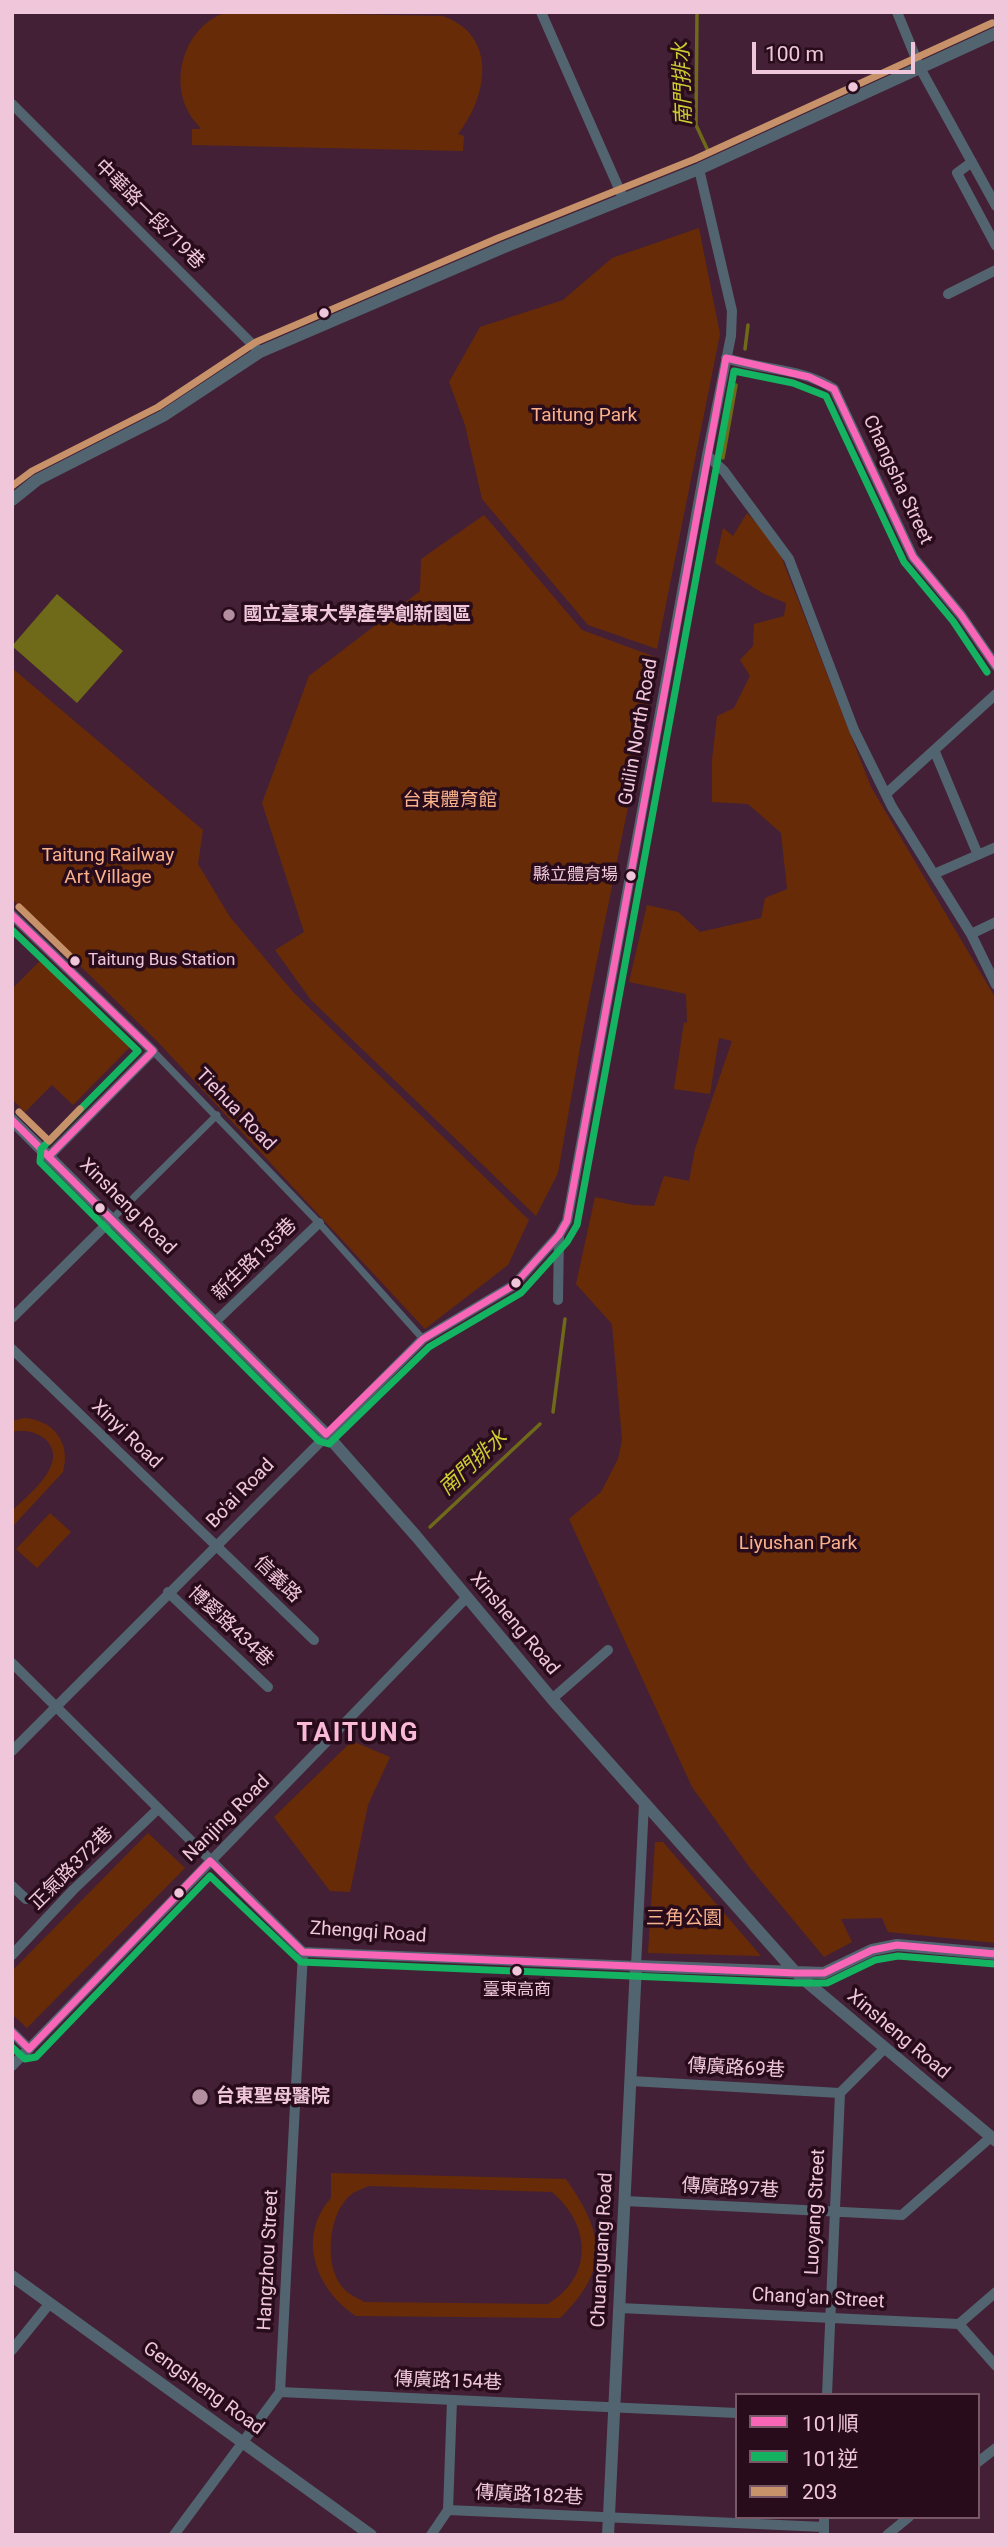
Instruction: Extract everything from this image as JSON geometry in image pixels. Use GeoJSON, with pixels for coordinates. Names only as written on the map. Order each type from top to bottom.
{"type":"FeatureCollection","features":[{"type":"Feature","properties":{"kind":"street"},"geometry":{"type":"LineString","coordinates":[[541,12],[624,200]]}},
{"type":"Feature","properties":{"kind":"street"},"geometry":{"type":"LineString","coordinates":[[897,12],[920,68],[996,206]]}},
{"type":"Feature","properties":{"kind":"street"},"geometry":{"type":"LineString","coordinates":[[12,500],[37,480],[163,416],[260,352],[502,248],[699,169],[996,33]]}},
{"type":"Feature","properties":{"kind":"street","name":"中華路一段719巷"},"geometry":{"type":"LineString","coordinates":[[13,107],[260,352]]}},
{"type":"Feature","properties":{"kind":"street"},"geometry":{"type":"LineString","coordinates":[[972,162],[957,173],[996,246]]}},
{"type":"Feature","properties":{"kind":"street","name":"Guilin North Road"},"geometry":{"type":"LineString","coordinates":[[514,1285],[559,1235],[567,1221],[706,455],[731,336],[732,311],[699,169]]}},
{"type":"Feature","properties":{"kind":"street"},"geometry":{"type":"LineString","coordinates":[[948,294],[996,270]]}},
{"type":"Feature","properties":{"kind":"street","name":"Changsha Street"},"geometry":{"type":"LineString","coordinates":[[726,358],[752,367],[818,378],[834,389],[913,557],[961,615],[996,666]]}},
{"type":"Feature","properties":{"kind":"street"},"geometry":{"type":"LineString","coordinates":[[706,455],[724,471],[789,559],[854,730],[892,807],[971,934],[996,985]]}},
{"type":"Feature","properties":{"kind":"street"},"geometry":{"type":"LineString","coordinates":[[887,793],[996,694]]}},
{"type":"Feature","properties":{"kind":"street"},"geometry":{"type":"LineString","coordinates":[[935,751],[978,855]]}},
{"type":"Feature","properties":{"kind":"street"},"geometry":{"type":"LineString","coordinates":[[934,874],[996,847]]}},
{"type":"Feature","properties":{"kind":"street","name":"Tiehua Road"},"geometry":{"type":"LineString","coordinates":[[12,915],[217,1115],[423,1339]]}},
{"type":"Feature","properties":{"kind":"street"},"geometry":{"type":"LineString","coordinates":[[971,934],[996,922]]}},
{"type":"Feature","properties":{"kind":"street"},"geometry":{"type":"LineString","coordinates":[[49,1156],[153,1051]]}},
{"type":"Feature","properties":{"kind":"street"},"geometry":{"type":"LineString","coordinates":[[12,1318],[217,1115]]}},
{"type":"Feature","properties":{"kind":"street","name":"Xinsheng Road"},"geometry":{"type":"LineString","coordinates":[[12,1120],[326,1434],[552,1699],[796,1973],[993,2139]]}},
{"type":"Feature","properties":{"kind":"street","name":"新生路135巷"},"geometry":{"type":"LineString","coordinates":[[215,1322],[319,1223]]}},
{"type":"Feature","properties":{"kind":"street"},"geometry":{"type":"LineString","coordinates":[[558,1300],[559,1235]]}},
{"type":"Feature","properties":{"kind":"street","name":"Bo'ai Road"},"geometry":{"type":"LineString","coordinates":[[12,1751],[423,1339],[514,1285]]}},
{"type":"Feature","properties":{"kind":"street","name":"Xinyi Road"},"geometry":{"type":"LineString","coordinates":[[12,1349],[215,1545]]}},
{"type":"Feature","properties":{"kind":"street","name":"信義路"},"geometry":{"type":"LineString","coordinates":[[215,1545],[314,1640]]}},
{"type":"Feature","properties":{"kind":"street","name":"博愛路434巷"},"geometry":{"type":"LineString","coordinates":[[168,1592],[268,1687]]}},
{"type":"Feature","properties":{"kind":"street","name":"Nanjing Road"},"geometry":{"type":"LineString","coordinates":[[12,2066],[467,1597]]}},
{"type":"Feature","properties":{"kind":"street"},"geometry":{"type":"LineString","coordinates":[[552,1699],[608,1650]]}},
{"type":"Feature","properties":{"kind":"street","name":"Zhengqi Road"},"geometry":{"type":"LineString","coordinates":[[12,1663],[303,1952],[796,1973],[824,1973],[872,1950],[897,1945],[996,1954]]}},
{"type":"Feature","properties":{"kind":"street"},"geometry":{"type":"LineString","coordinates":[[636,1966],[644,1803]]}},
{"type":"Feature","properties":{"kind":"street","name":"正氣路372巷"},"geometry":{"type":"LineString","coordinates":[[12,1955],[73,1890],[158,1809]]}},
{"type":"Feature","properties":{"kind":"street"},"geometry":{"type":"LineString","coordinates":[[12,1886],[26,1899]]}},
{"type":"Feature","properties":{"kind":"street","name":"Hangzhou Street"},"geometry":{"type":"LineString","coordinates":[[280,2392],[303,1952]]}},
{"type":"Feature","properties":{"kind":"street","name":"Chuanguang Road"},"geometry":{"type":"LineString","coordinates":[[608,2535],[636,1966]]}},
{"type":"Feature","properties":{"kind":"street"},"geometry":{"type":"LineString","coordinates":[[12,2032],[29,2049]]}},
{"type":"Feature","properties":{"kind":"street"},"geometry":{"type":"LineString","coordinates":[[840,2093],[884,2049]]}},
{"type":"Feature","properties":{"kind":"street","name":"傳廣路69巷"},"geometry":{"type":"LineString","coordinates":[[631,2081],[840,2093]]}},
{"type":"Feature","properties":{"kind":"street","name":"Luoyang Street"},"geometry":{"type":"LineString","coordinates":[[827,2393],[832,2212],[840,2093]]}},
{"type":"Feature","properties":{"kind":"street","name":"傳廣路97巷"},"geometry":{"type":"LineString","coordinates":[[625,2201],[902,2215],[993,2139]]}},
{"type":"Feature","properties":{"kind":"street","name":"Gengsheng Road"},"geometry":{"type":"LineString","coordinates":[[12,2276],[371,2535]]}},
{"type":"Feature","properties":{"kind":"street"},"geometry":{"type":"LineString","coordinates":[[996,2292],[959,2324],[996,2366]]}},
{"type":"Feature","properties":{"kind":"street"},"geometry":{"type":"LineString","coordinates":[[12,2350],[50,2302]]}},
{"type":"Feature","properties":{"kind":"street","name":"Chang'an Street"},"geometry":{"type":"LineString","coordinates":[[620,2308],[959,2324]]}},
{"type":"Feature","properties":{"kind":"street"},"geometry":{"type":"LineString","coordinates":[[174,2535],[280,2392]]}},
{"type":"Feature","properties":{"kind":"street","name":"傳廣路154巷"},"geometry":{"type":"LineString","coordinates":[[280,2392],[735,2413]]}},
{"type":"Feature","properties":{"kind":"street"},"geometry":{"type":"LineString","coordinates":[[430,2535],[448,2510],[452,2400]]}},
{"type":"Feature","properties":{"kind":"street"},"geometry":{"type":"LineString","coordinates":[[980,2460],[996,2448]]}},
{"type":"Feature","properties":{"kind":"street","name":"傳廣路182巷"},"geometry":{"type":"LineString","coordinates":[[448,2510],[824,2526]]}},
{"type":"Feature","properties":{"kind":"street"},"geometry":{"type":"LineString","coordinates":[[887,2535],[907,2519]]}},
{"type":"Feature","properties":{"kind":"green space"},"geometry":{"type":"Polygon","coordinates":[[[227,12],[443,16],[461,25],[473,38],[480,52],[482,68],[476,102],[458,134],[464,136],[463,151],[192,145],[192,129],[201,129],[189,114],[183,97],[182,67],[186,52],[202,27],[227,12]]]}},
{"type":"Feature","properties":{"kind":"green space","name":"Taitung Park"},"geometry":{"type":"Polygon","coordinates":[[[699,228],[720,334],[657,649],[588,625],[482,499],[465,425],[449,382],[480,327],[563,300],[612,258],[699,228]]]}},
{"type":"Feature","properties":{"kind":"green space","name":"Liyushan Park"},"geometry":{"type":"Polygon","coordinates":[[[747,513],[777,546],[871,787],[996,999],[996,1943],[888,1932],[882,1918],[841,1919],[852,1942],[824,1957],[750,1868],[692,1787],[569,1519],[601,1492],[618,1459],[622,1440],[612,1324],[576,1284],[595,1197],[633,1205],[654,1206],[664,1176],[689,1181],[695,1149],[732,1041],[719,1038],[710,1094],[674,1089],[684,1022],[687,1023],[686,994],[629,982],[647,905],[678,912],[700,932],[761,918],[765,898],[787,889],[781,833],[748,804],[712,802],[712,760],[717,716],[734,708],[750,676],[740,660],[753,646],[754,624],[784,616],[786,603],[764,594],[715,563],[723,528],[733,536],[747,513]]]}},
{"type":"Feature","properties":{"kind":"green space","name":"台東體育館"},"geometry":{"type":"Polygon","coordinates":[[[484,515],[582,630],[658,658],[584,1025],[558,1173],[536,1216],[311,1000],[275,950],[304,932],[262,803],[309,676],[420,591],[421,559],[484,515]]]}},
{"type":"Feature","properties":{"kind":"green space","name":"Taitung Railway Art Village"},"geometry":{"type":"Polygon","coordinates":[[[12,668],[203,830],[198,864],[230,917],[294,993],[529,1220],[508,1265],[425,1329],[158,1042],[12,899],[12,668]]]}},
{"type":"Feature","properties":{"kind":"green space"},"geometry":{"type":"Polygon","coordinates":[[[41,960],[130,1047],[73,1105],[52,1085],[25,1112],[12,1099],[12,989],[41,960]]]}},
{"type":"Feature","properties":{"kind":"green space"},"geometry":{"type":"Polygon","coordinates":[[[24,1418],[52,1428],[62,1443],[65,1461],[63,1472],[12,1527],[12,1511],[44,1478],[53,1457],[51,1447],[44,1438],[28,1431],[12,1432],[12,1421],[24,1418]]]}},
{"type":"Feature","properties":{"kind":"green space"},"geometry":{"type":"Polygon","coordinates":[[[50,1513],[71,1532],[37,1568],[16,1549],[50,1513]]]}},
{"type":"Feature","properties":{"kind":"green space"},"geometry":{"type":"Polygon","coordinates":[[[352,1741],[390,1757],[368,1805],[350,1892],[330,1891],[274,1817],[352,1741]]]}},
{"type":"Feature","properties":{"kind":"green space"},"geometry":{"type":"Polygon","coordinates":[[[148,1833],[185,1868],[27,2028],[12,2014],[12,1971],[148,1833]]]}},
{"type":"Feature","properties":{"kind":"green space","name":"三角公園"},"geometry":{"type":"Polygon","coordinates":[[[655,1842],[663,1842],[761,1956],[648,1953],[655,1842]]]}},
{"type":"Feature","properties":{"kind":"green space"},"geometry":{"type":"Polygon","coordinates":[[[331,2173],[566,2179],[579,2198],[594,2234],[594,2267],[588,2283],[560,2318],[356,2316],[330,2292],[315,2262],[315,2229],[320,2213],[331,2198],[331,2173]],[[369,2186],[353,2193],[338,2212],[331,2240],[333,2268],[345,2290],[364,2302],[548,2304],[563,2293],[574,2279],[582,2250],[574,2219],[552,2192],[369,2186]]]}},
{"type":"Feature","properties":{"kind":"shaded area"},"geometry":{"type":"Polygon","coordinates":[[[57,594],[123,651],[77,703],[12,646],[57,594]]]}},
{"type":"Feature","properties":{"kind":"waterway","name":"南門排水"},"geometry":{"type":"LineString","coordinates":[[697,12],[696,125],[709,153]]}},
{"type":"Feature","properties":{"kind":"waterway","name":"南門排水"},"geometry":{"type":"LineString","coordinates":[[745,349],[748,325]]}},
{"type":"Feature","properties":{"kind":"waterway","name":"南門排水"},"geometry":{"type":"LineString","coordinates":[[723,458],[736,385]]}},
{"type":"Feature","properties":{"kind":"waterway","name":"南門排水"},"geometry":{"type":"LineString","coordinates":[[553,1412],[565,1319]]}},
{"type":"Feature","properties":{"kind":"waterway","name":"南門排水"},"geometry":{"type":"LineString","coordinates":[[430,1527],[540,1424]]}},
{"type":"Feature","properties":{"kind":"transit line","name":"203"},"geometry":{"type":"LineString","coordinates":[[12,486],[32,471],[158,407],[256,342],[498,238],[695,159],[992,23]]}},
{"type":"Feature","properties":{"kind":"transit line","name":"101順"},"geometry":{"type":"LineString","coordinates":[[12,1120],[326,1434],[423,1339],[514,1285],[559,1235],[567,1221],[726,358],[809,377],[834,389],[913,557],[961,615],[996,666]]}},
{"type":"Feature","properties":{"kind":"transit line","name":"101逆"},"geometry":{"type":"LineString","coordinates":[[12,930],[138,1051],[41,1149],[40,1162],[319,1441],[329,1444],[429,1347],[521,1293],[567,1242],[577,1225],[734,371],[793,383],[826,396],[904,562],[953,621],[987,672]]}},
{"type":"Feature","properties":{"kind":"transit line","name":"203"},"geometry":{"type":"LineString","coordinates":[[19,907],[76,962]]}},
{"type":"Feature","properties":{"kind":"transit line","name":"101順"},"geometry":{"type":"LineString","coordinates":[[12,915],[153,1051],[49,1156]]}},
{"type":"Feature","properties":{"kind":"transit line","name":"203"},"geometry":{"type":"LineString","coordinates":[[19,1112],[49,1141],[80,1109]]}},
{"type":"Feature","properties":{"kind":"transit line","name":"101順"},"geometry":{"type":"LineString","coordinates":[[12,2032],[29,2049],[210,1861],[303,1952],[796,1973],[824,1973],[872,1950],[897,1945],[996,1954]]}},
{"type":"Feature","properties":{"kind":"transit line","name":"101逆"},"geometry":{"type":"LineString","coordinates":[[12,2047],[25,2059],[36,2057],[210,1876],[301,1962],[796,1983],[827,1983],[875,1960],[898,1956],[995,1964]]}},
{"type":"Feature","properties":{"kind":"place","name":"國立臺東大學產學創新園區"},"geometry":{"type":"Point","coordinates":[229,615]}},
{"type":"Feature","properties":{"kind":"place","name":"縣立體育場"},"geometry":{"type":"Point","coordinates":[631,876]}},
{"type":"Feature","properties":{"kind":"place","name":"Taitung Bus Station"},"geometry":{"type":"Point","coordinates":[75,961]}},
{"type":"Feature","properties":{"kind":"place","name":"臺東高商"},"geometry":{"type":"Point","coordinates":[517,1971]}},
{"type":"Feature","properties":{"kind":"place","name":"台東聖母醫院"},"geometry":{"type":"Point","coordinates":[200,2097]}},
{"type":"Feature","properties":{"kind":"district","name":"TAITUNG"},"geometry":{"type":"Point","coordinates":[358,1734]}}]}
